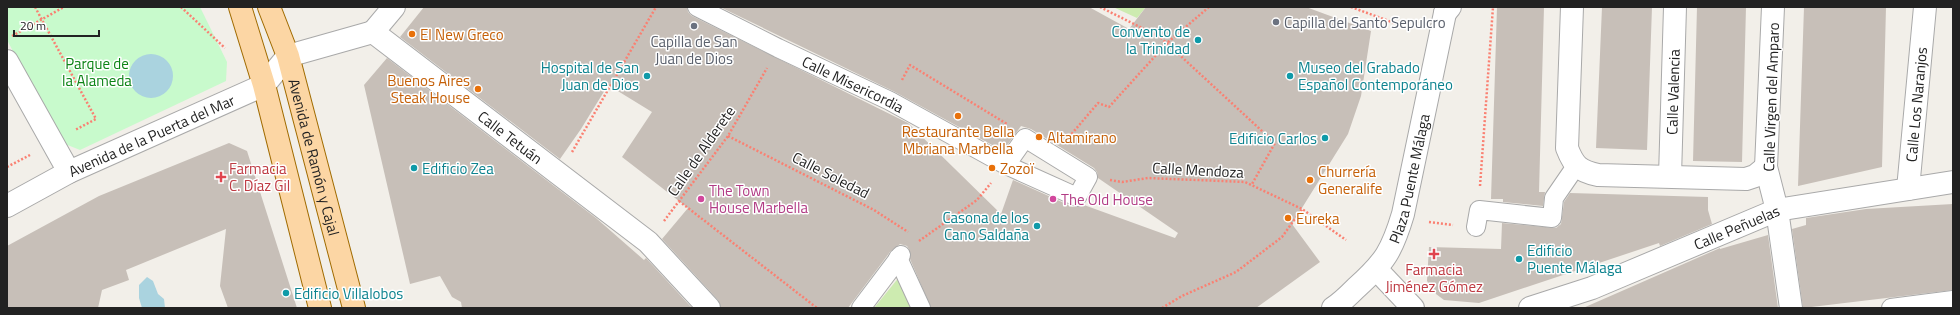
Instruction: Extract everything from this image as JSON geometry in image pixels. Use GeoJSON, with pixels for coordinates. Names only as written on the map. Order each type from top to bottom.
{"type":"FeatureCollection","features":[{"type":"Feature","properties":{"kind":"main road","name":"Avenida de Ramón y Cajal"},"geometry":{"type":"LineString","coordinates":[[240,7],[264,85],[320,308]]}},
{"type":"Feature","properties":{"kind":"main road","name":"Avenida de Ramón y Cajal"},"geometry":{"type":"LineString","coordinates":[[269,7],[288,56],[354,308]]}},
{"type":"Feature","properties":{"kind":"street"},"geometry":{"type":"LineString","coordinates":[[288,56],[373,32],[394,7]]}},
{"type":"Feature","properties":{"kind":"street","name":"Calle Misericordia"},"geometry":{"type":"LineString","coordinates":[[697,7],[778,48],[890,101],[1006,165],[1077,197],[1088,177]]}},
{"type":"Feature","properties":{"kind":"street"},"geometry":{"type":"LineString","coordinates":[[1572,7],[1567,148],[1576,166],[1585,172],[1598,175],[1746,179],[1755,176],[1766,167]]}},
{"type":"Feature","properties":{"kind":"street","name":"Calle Valencia"},"geometry":{"type":"LineString","coordinates":[[1670,176],[1675,7]]}},
{"type":"Feature","properties":{"kind":"street","name":"Calle Virgen del Amparo"},"geometry":{"type":"LineString","coordinates":[[1773,7],[1766,167],[1777,210],[1791,308]]}},
{"type":"Feature","properties":{"kind":"street","name":"Plaza Puente Málaga"},"geometry":{"type":"LineString","coordinates":[[1332,308],[1377,270],[1389,254],[1396,239],[1403,214],[1446,9]]}},
{"type":"Feature","properties":{"kind":"street","name":"Calle Los Naranjos"},"geometry":{"type":"LineString","coordinates":[[1908,189],[1927,12]]}},
{"type":"Feature","properties":{"kind":"street","name":"Calle Tetuán"},"geometry":{"type":"LineString","coordinates":[[373,32],[648,242],[709,308]]}},
{"type":"Feature","properties":{"kind":"street","name":"Avenida de la Puerta del Mar"},"geometry":{"type":"LineString","coordinates":[[7,206],[70,172],[264,85],[288,56]]}},
{"type":"Feature","properties":{"kind":"street"},"geometry":{"type":"LineString","coordinates":[[7,61],[70,172]]}},
{"type":"Feature","properties":{"kind":"street"},"geometry":{"type":"LineString","coordinates":[[1006,165],[1025,138],[1088,177]]}},
{"type":"Feature","properties":{"kind":"street"},"geometry":{"type":"LineString","coordinates":[[1477,218],[1552,218],[1554,198],[1576,166]]}},
{"type":"Feature","properties":{"kind":"street","name":"Calle Peñuelas"},"geometry":{"type":"LineString","coordinates":[[1530,308],[1592,288],[1777,210],[1953,182]]}},
{"type":"Feature","properties":{"kind":"street"},"geometry":{"type":"LineString","coordinates":[[861,308],[900,256]]}},
{"type":"Feature","properties":{"kind":"street"},"geometry":{"type":"LineString","coordinates":[[900,256],[921,308]]}},
{"type":"Feature","properties":{"kind":"street"},"geometry":{"type":"LineString","coordinates":[[1377,270],[1413,308]]}},
{"type":"Feature","properties":{"kind":"street"},"geometry":{"type":"LineString","coordinates":[[1891,308],[1953,300]]}},
{"type":"Feature","properties":{"kind":"path"},"geometry":{"type":"LineString","coordinates":[[35,7],[96,119],[70,133]]}},
{"type":"Feature","properties":{"kind":"path"},"geometry":{"type":"LineString","coordinates":[[7,38],[64,7]]}},
{"type":"Feature","properties":{"kind":"path"},"geometry":{"type":"LineString","coordinates":[[559,174],[656,7]]}},
{"type":"Feature","properties":{"kind":"path"},"geometry":{"type":"LineString","coordinates":[[1100,7],[1160,37],[1275,143],[1252,184]]}},
{"type":"Feature","properties":{"kind":"path"},"geometry":{"type":"LineString","coordinates":[[1052,156],[1098,103],[1109,107],[1167,43],[1209,7]]}},
{"type":"Feature","properties":{"kind":"path"},"geometry":{"type":"LineString","coordinates":[[1351,7],[1396,24]]}},
{"type":"Feature","properties":{"kind":"path"},"geometry":{"type":"LineString","coordinates":[[1477,218],[1493,7]]}},
{"type":"Feature","properties":{"kind":"path","name":"Calle de Alderete"},"geometry":{"type":"LineString","coordinates":[[648,242],[728,136],[778,48]]}},
{"type":"Feature","properties":{"kind":"path"},"geometry":{"type":"LineString","coordinates":[[890,101],[910,65],[1017,130],[1025,138]]}},
{"type":"Feature","properties":{"kind":"path","name":"Calle Soledad"},"geometry":{"type":"LineString","coordinates":[[728,136],[874,210],[920,240]]}},
{"type":"Feature","properties":{"kind":"path"},"geometry":{"type":"LineString","coordinates":[[7,167],[34,153]]}},
{"type":"Feature","properties":{"kind":"path"},"geometry":{"type":"LineString","coordinates":[[900,256],[977,200],[1006,165]]}},
{"type":"Feature","properties":{"kind":"path","name":"Calle Mendoza"},"geometry":{"type":"LineString","coordinates":[[1088,177],[1122,182],[1148,178],[1245,182],[1302,209],[1346,240]]}},
{"type":"Feature","properties":{"kind":"path"},"geometry":{"type":"LineString","coordinates":[[679,201],[817,308]]}},
{"type":"Feature","properties":{"kind":"path"},"geometry":{"type":"LineString","coordinates":[[1162,308],[1182,296],[1236,272],[1282,237],[1302,209]]}},
{"type":"Feature","properties":{"kind":"green space","name":"Parque de la Alameda"},"geometry":{"type":"Polygon","coordinates":[[[7,7],[200,7],[227,62],[226,81],[80,150],[65,144],[55,130],[7,40],[7,7]]]}},
{"type":"Feature","properties":{"kind":"green space"},"geometry":{"type":"Polygon","coordinates":[[[1113,7],[1146,7],[1137,18],[1113,7]]]}},
{"type":"Feature","properties":{"kind":"green space"},"geometry":{"type":"Polygon","coordinates":[[[900,276],[914,308],[874,308],[900,276]]]}},
{"type":"Feature","properties":{"kind":"water"},"geometry":{"type":"Polygon","coordinates":[[[151,54],[163,58],[169,64],[173,76],[169,88],[163,94],[151,98],[139,94],[133,88],[129,76],[133,64],[139,58],[151,54]]]}},
{"type":"Feature","properties":{"kind":"water"},"geometry":{"type":"Polygon","coordinates":[[[147,277],[153,281],[158,294],[164,299],[165,308],[142,308],[139,298],[139,285],[147,277]]]}},
{"type":"Feature","properties":{"kind":"building"},"geometry":{"type":"Polygon","coordinates":[[[424,7],[687,7],[688,12],[692,16],[908,123],[1001,214],[1013,180],[1073,207],[1084,205],[1175,238],[1178,233],[1098,178],[1097,172],[1094,168],[1031,129],[1021,126],[1003,151],[895,92],[720,7],[1089,7],[1129,29],[1146,7],[1306,7],[1371,31],[1361,96],[1348,134],[1292,224],[1320,262],[1256,308],[931,308],[910,259],[910,251],[907,246],[900,244],[890,252],[848,308],[721,308],[718,300],[662,239],[688,208],[622,157],[652,112],[608,85],[581,129],[560,159],[400,37],[424,7]]]}},
{"type":"Feature","properties":{"kind":"building"},"geometry":{"type":"Polygon","coordinates":[[[1497,7],[1544,7],[1539,192],[1545,192],[1543,206],[1503,202],[1503,199],[1491,199],[1497,7]]]}},
{"type":"Feature","properties":{"kind":"building"},"geometry":{"type":"Polygon","coordinates":[[[1602,7],[1652,7],[1647,150],[1596,148],[1602,7]]]}},
{"type":"Feature","properties":{"kind":"building"},"geometry":{"type":"Polygon","coordinates":[[[1697,7],[1746,7],[1742,162],[1693,161],[1697,7]]]}},
{"type":"Feature","properties":{"kind":"building"},"geometry":{"type":"Polygon","coordinates":[[[1804,7],[1886,7],[1882,167],[1798,186],[1804,7]]]}},
{"type":"Feature","properties":{"kind":"building"},"geometry":{"type":"Polygon","coordinates":[[[387,58],[596,218],[644,260],[646,258],[692,308],[462,308],[461,302],[452,297],[440,276],[410,284],[364,85],[387,58]]]}},
{"type":"Feature","properties":{"kind":"building"},"geometry":{"type":"Polygon","coordinates":[[[229,143],[247,151],[297,308],[228,308],[220,286],[226,229],[126,270],[129,280],[102,290],[98,308],[7,308],[7,246],[99,196],[229,143]]]}},
{"type":"Feature","properties":{"kind":"building","name":"Edificio Puente Málaga"},"geometry":{"type":"Polygon","coordinates":[[[1570,193],[1708,197],[1708,210],[1712,224],[1660,246],[1659,243],[1479,303],[1444,300],[1436,294],[1427,281],[1429,247],[1501,249],[1502,223],[1556,228],[1561,224],[1564,202],[1570,193]]]}},
{"type":"Feature","properties":{"kind":"building"},"geometry":{"type":"Polygon","coordinates":[[[1953,204],[1953,290],[1803,308],[1792,229],[1806,225],[1806,218],[1866,209],[1953,204]]]}},
{"type":"Feature","properties":{"kind":"building"},"geometry":{"type":"Polygon","coordinates":[[[1768,235],[1778,308],[1583,308],[1720,248],[1768,235]]]}},
{"type":"Feature","properties":{"kind":"place","name":"Capilla del Santo Sepulcro"},"geometry":{"type":"Point","coordinates":[1276,22]}},
{"type":"Feature","properties":{"kind":"place","name":"Capilla de San Juan de Dios"},"geometry":{"type":"Point","coordinates":[694,26]}},
{"type":"Feature","properties":{"kind":"place","name":"El New Greco"},"geometry":{"type":"Point","coordinates":[412,34]}},
{"type":"Feature","properties":{"kind":"place","name":"Convento de la Trinidad"},"geometry":{"type":"Point","coordinates":[1198,40]}},
{"type":"Feature","properties":{"kind":"place","name":"Hospital de San Juan de Dios"},"geometry":{"type":"Point","coordinates":[647,76]}},
{"type":"Feature","properties":{"kind":"place","name":"Museo del Grabado Español Contemporáneo"},"geometry":{"type":"Point","coordinates":[1290,76]}},
{"type":"Feature","properties":{"kind":"place","name":"Buenos Aires Steak House"},"geometry":{"type":"Point","coordinates":[478,89]}},
{"type":"Feature","properties":{"kind":"place","name":"Restaurante Bella Mbriana Marbella"},"geometry":{"type":"Point","coordinates":[958,116]}},
{"type":"Feature","properties":{"kind":"place","name":"Altamirano"},"geometry":{"type":"Point","coordinates":[1039,137]}},
{"type":"Feature","properties":{"kind":"place","name":"Edificio Carlos"},"geometry":{"type":"Point","coordinates":[1325,138]}},
{"type":"Feature","properties":{"kind":"place","name":"Edificio Zea"},"geometry":{"type":"Point","coordinates":[414,168]}},
{"type":"Feature","properties":{"kind":"place","name":"Zozoï"},"geometry":{"type":"Point","coordinates":[992,168]}},
{"type":"Feature","properties":{"kind":"place","name":"Farmacia C. Díaz Gil"},"geometry":{"type":"Point","coordinates":[221,177]}},
{"type":"Feature","properties":{"kind":"place","name":"Churrería Generalife"},"geometry":{"type":"Point","coordinates":[1310,180]}},
{"type":"Feature","properties":{"kind":"place","name":"The Town House Marbella"},"geometry":{"type":"Point","coordinates":[701,199]}},
{"type":"Feature","properties":{"kind":"place","name":"The Old House"},"geometry":{"type":"Point","coordinates":[1053,199]}},
{"type":"Feature","properties":{"kind":"place","name":"Eureka"},"geometry":{"type":"Point","coordinates":[1288,218]}},
{"type":"Feature","properties":{"kind":"place","name":"Casona de los Cano Saldaña"},"geometry":{"type":"Point","coordinates":[1037,226]}},
{"type":"Feature","properties":{"kind":"place","name":"Farmacia Jiménez Gómez"},"geometry":{"type":"Point","coordinates":[1434,254]}},
{"type":"Feature","properties":{"kind":"place","name":"Edificio Puente Málaga"},"geometry":{"type":"Point","coordinates":[1519,259]}},
{"type":"Feature","properties":{"kind":"place","name":"Edificio Villalobos"},"geometry":{"type":"Point","coordinates":[286,293]}}]}
